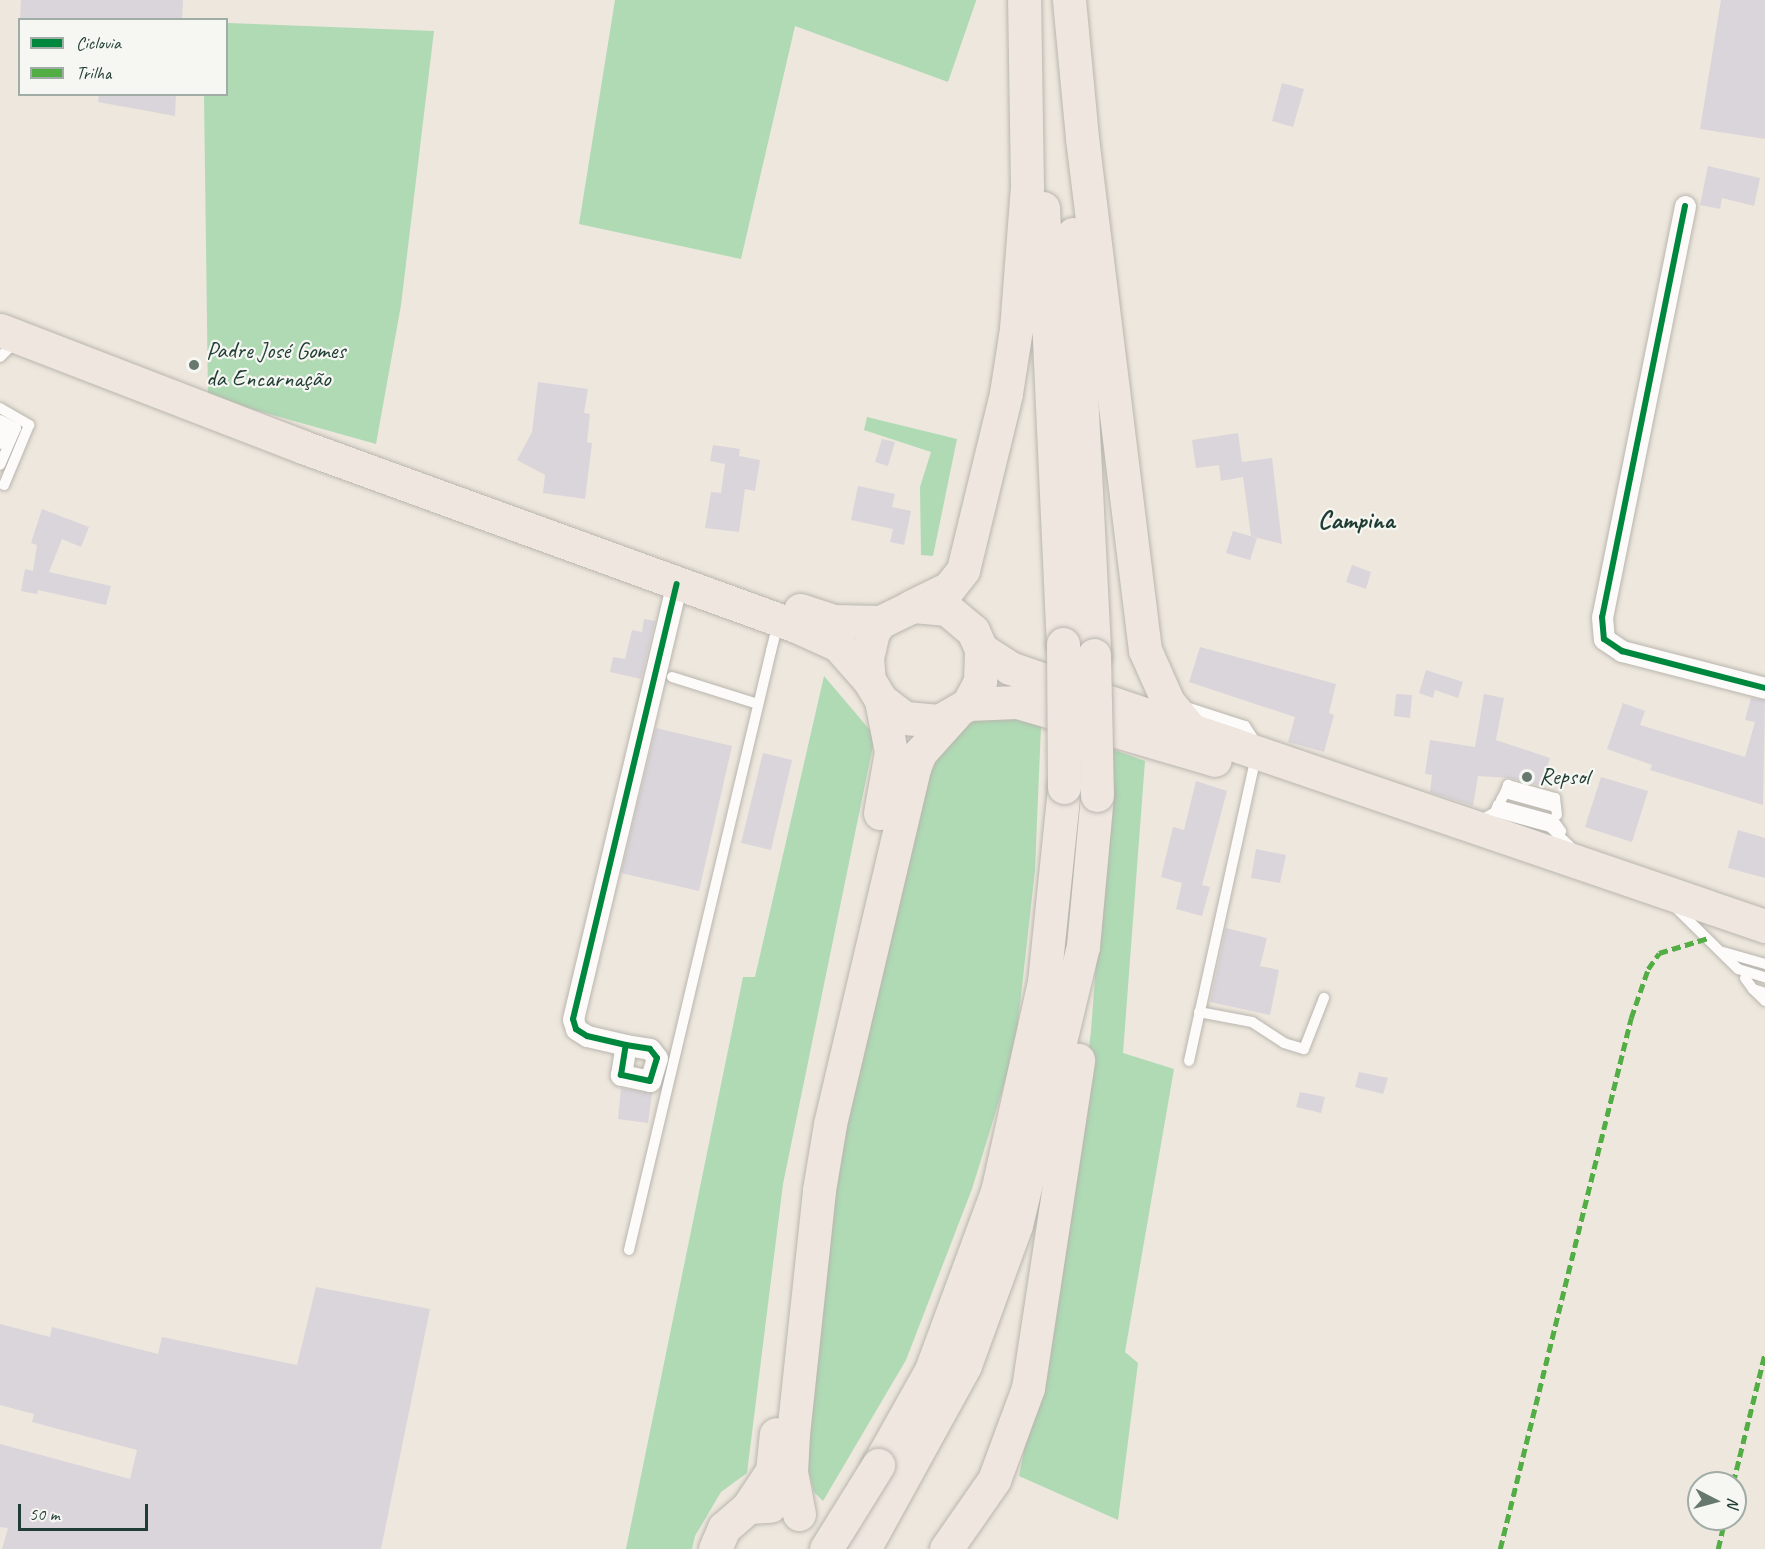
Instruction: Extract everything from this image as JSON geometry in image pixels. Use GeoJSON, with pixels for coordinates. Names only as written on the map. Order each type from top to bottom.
{"type":"FeatureCollection","features":[{"type":"Feature","properties":{"kind":"main road"},"geometry":{"type":"LineString","coordinates":[[715,1549],[724,1528],[748,1507],[772,1471],[810,1126],[889,772],[889,739],[875,690],[868,645],[889,617],[958,580],[971,544],[1006,393],[1016,329],[1028,186],[1024,0]]}},
{"type":"Feature","properties":{"kind":"main road"},"geometry":{"type":"LineString","coordinates":[[864,1549],[997,1192],[1044,982],[1064,787],[1063,644],[1047,266],[1029,0]]}},
{"type":"Feature","properties":{"kind":"main road"},"geometry":{"type":"LineString","coordinates":[[946,1549],[994,1480],[1028,1388],[1088,990],[1097,795],[1094,655],[1082,384],[1056,0]]}},
{"type":"Feature","properties":{"kind":"main road"},"geometry":{"type":"LineString","coordinates":[[1069,0],[1082,138],[1145,650],[1168,702],[1192,731]]}},
{"type":"Feature","properties":{"kind":"main road"},"geometry":{"type":"LineString","coordinates":[[7,343],[796,626],[838,645],[875,690],[905,718],[922,722],[962,709],[1017,702],[1122,735],[1493,807],[1581,857],[1641,884]]}},
{"type":"Feature","properties":{"kind":"main road"},"geometry":{"type":"LineString","coordinates":[[402,483],[565,529],[834,621],[889,617],[922,605],[947,609],[962,618],[981,649],[1010,669],[1192,731],[1260,763],[1641,884],[1765,926]]}},
{"type":"Feature","properties":{"kind":"main road"},"geometry":{"type":"LineString","coordinates":[[799,1514],[791,1472],[794,1434],[819,1190],[831,1124],[914,768],[920,753],[962,709],[980,681],[981,649]]}},
{"type":"Feature","properties":{"kind":"main road"},"geometry":{"type":"LineString","coordinates":[[826,1549],[891,1473],[965,1365],[1016,1225],[1074,992],[1091,887]]}},
{"type":"Feature","properties":{"kind":"main road"},"geometry":{"type":"LineString","coordinates":[[748,1507],[771,1506],[799,1514],[841,1549]]}},
{"type":"Feature","properties":{"kind":"street"},"geometry":{"type":"LineString","coordinates":[[1685,206],[1602,617],[1604,639],[1622,651],[1765,688]]}},
{"type":"Feature","properties":{"kind":"street"},"geometry":{"type":"LineString","coordinates":[[626,1045],[586,1036],[576,1029],[573,1019],[677,584]]}},
{"type":"Feature","properties":{"kind":"lane"},"geometry":{"type":"LineString","coordinates":[[0,408],[29,425],[4,485]]}},
{"type":"Feature","properties":{"kind":"lane"},"geometry":{"type":"LineString","coordinates":[[0,420],[16,428],[0,465]]}},
{"type":"Feature","properties":{"kind":"lane"},"geometry":{"type":"LineString","coordinates":[[0,429],[5,432],[0,444]]}},
{"type":"Feature","properties":{"kind":"lane"},"geometry":{"type":"LineString","coordinates":[[754,612],[767,632],[771,651]]}},
{"type":"Feature","properties":{"kind":"lane"},"geometry":{"type":"LineString","coordinates":[[629,1250],[775,635],[796,626]]}},
{"type":"Feature","properties":{"kind":"lane"},"geometry":{"type":"LineString","coordinates":[[672,677],[758,704]]}},
{"type":"Feature","properties":{"kind":"lane"},"geometry":{"type":"LineString","coordinates":[[1168,702],[1245,726],[1260,763],[1189,1060]]}},
{"type":"Feature","properties":{"kind":"lane"},"geometry":{"type":"LineString","coordinates":[[1493,807],[1508,785],[1556,798],[1562,832]]}},
{"type":"Feature","properties":{"kind":"lane"},"geometry":{"type":"LineString","coordinates":[[1493,807],[1557,811]]}},
{"type":"Feature","properties":{"kind":"lane"},"geometry":{"type":"LineString","coordinates":[[1493,807],[1554,820],[1581,857]]}},
{"type":"Feature","properties":{"kind":"lane"},"geometry":{"type":"LineString","coordinates":[[1641,884],[1720,951],[1746,978],[1764,1003]]}},
{"type":"Feature","properties":{"kind":"lane"},"geometry":{"type":"LineString","coordinates":[[1720,951],[1765,964]]}},
{"type":"Feature","properties":{"kind":"lane"},"geometry":{"type":"LineString","coordinates":[[1738,969],[1765,977]]}},
{"type":"Feature","properties":{"kind":"lane"},"geometry":{"type":"LineString","coordinates":[[1746,978],[1765,985]]}},
{"type":"Feature","properties":{"kind":"lane"},"geometry":{"type":"LineString","coordinates":[[1199,1012],[1251,1022],[1284,1043],[1304,1049],[1324,998]]}},
{"type":"Feature","properties":{"kind":"green space"},"geometry":{"type":"Polygon","coordinates":[[[615,0],[976,1],[948,82],[795,26],[741,259],[579,224],[615,0]]]}},
{"type":"Feature","properties":{"kind":"green space"},"geometry":{"type":"Polygon","coordinates":[[[228,23],[434,31],[401,305],[376,444],[208,397],[204,96],[228,96],[228,23]]]}},
{"type":"Feature","properties":{"kind":"green space"},"geometry":{"type":"Polygon","coordinates":[[[867,417],[957,439],[933,556],[921,555],[920,487],[931,452],[864,430],[867,417]]]}},
{"type":"Feature","properties":{"kind":"green space"},"geometry":{"type":"Polygon","coordinates":[[[824,676],[875,736],[783,1184],[747,1473],[721,1492],[695,1536],[692,1549],[626,1549],[743,977],[755,977],[824,676]]]}},
{"type":"Feature","properties":{"kind":"green space"},"geometry":{"type":"Polygon","coordinates":[[[1005,713],[1041,726],[1035,870],[1015,1049],[972,1189],[906,1360],[823,1501],[814,1492],[808,1470],[810,1379],[842,1102],[922,780],[939,744],[976,715],[1005,713]]]}},
{"type":"Feature","properties":{"kind":"green space"},"geometry":{"type":"Polygon","coordinates":[[[1112,749],[1145,761],[1123,1053],[1174,1069],[1125,1352],[1138,1363],[1118,1520],[1019,1476],[1063,1256],[1091,1031],[1112,749]]]}},
{"type":"Feature","properties":{"kind":"building"},"geometry":{"type":"Polygon","coordinates":[[[21,0],[183,0],[182,18],[20,18],[21,0]]]}},
{"type":"Feature","properties":{"kind":"building"},"geometry":{"type":"Polygon","coordinates":[[[1721,0],[1765,0],[1765,139],[1700,129],[1721,0]]]}},
{"type":"Feature","properties":{"kind":"building"},"geometry":{"type":"Polygon","coordinates":[[[1282,83],[1304,89],[1293,127],[1272,121],[1282,83]]]}},
{"type":"Feature","properties":{"kind":"building"},"geometry":{"type":"Polygon","coordinates":[[[99,96],[176,96],[175,116],[98,102],[99,96]]]}},
{"type":"Feature","properties":{"kind":"building"},"geometry":{"type":"Polygon","coordinates":[[[1708,166],[1760,178],[1754,206],[1722,198],[1720,209],[1700,205],[1708,166]]]}},
{"type":"Feature","properties":{"kind":"building"},"geometry":{"type":"Polygon","coordinates":[[[538,382],[588,389],[584,413],[590,414],[587,442],[592,443],[585,499],[543,493],[545,475],[517,460],[532,432],[538,382]]]}},
{"type":"Feature","properties":{"kind":"building"},"geometry":{"type":"Polygon","coordinates":[[[1238,433],[1242,462],[1272,458],[1282,544],[1251,536],[1243,477],[1221,481],[1219,465],[1196,468],[1192,440],[1238,433]]]}},
{"type":"Feature","properties":{"kind":"building"},"geometry":{"type":"Polygon","coordinates":[[[882,439],[895,442],[888,466],[875,462],[882,439]]]}},
{"type":"Feature","properties":{"kind":"building"},"geometry":{"type":"Polygon","coordinates":[[[713,445],[740,449],[739,456],[760,460],[755,491],[745,489],[739,532],[705,528],[711,492],[721,493],[725,464],[710,461],[713,445]]]}},
{"type":"Feature","properties":{"kind":"building"},"geometry":{"type":"Polygon","coordinates":[[[858,486],[895,494],[892,507],[911,511],[904,545],[890,542],[893,529],[851,520],[858,486]]]}},
{"type":"Feature","properties":{"kind":"building"},"geometry":{"type":"Polygon","coordinates":[[[42,509],[89,527],[81,547],[62,539],[49,572],[111,586],[106,605],[38,590],[37,594],[21,591],[25,569],[33,571],[37,545],[31,543],[42,509]]]}},
{"type":"Feature","properties":{"kind":"building"},"geometry":{"type":"Polygon","coordinates":[[[1233,531],[1257,538],[1250,560],[1226,553],[1233,531]]]}},
{"type":"Feature","properties":{"kind":"building"},"geometry":{"type":"Polygon","coordinates":[[[1352,565],[1371,572],[1366,589],[1346,582],[1352,565]]]}},
{"type":"Feature","properties":{"kind":"building"},"geometry":{"type":"Polygon","coordinates":[[[644,619],[655,621],[641,679],[610,672],[613,657],[625,659],[632,630],[642,632],[644,619]]]}},
{"type":"Feature","properties":{"kind":"building"},"geometry":{"type":"Polygon","coordinates":[[[1200,647],[1336,684],[1329,713],[1334,715],[1324,752],[1288,742],[1295,717],[1189,682],[1200,647]]]}},
{"type":"Feature","properties":{"kind":"building"},"geometry":{"type":"Polygon","coordinates":[[[1426,670],[1463,682],[1458,698],[1435,690],[1433,698],[1419,693],[1426,670]]]}},
{"type":"Feature","properties":{"kind":"building"},"geometry":{"type":"Polygon","coordinates":[[[1396,694],[1412,695],[1410,718],[1394,716],[1396,694]]]}},
{"type":"Feature","properties":{"kind":"building"},"geometry":{"type":"Polygon","coordinates":[[[1484,694],[1504,698],[1496,740],[1550,758],[1541,786],[1510,778],[1478,776],[1473,806],[1430,792],[1432,775],[1425,774],[1430,740],[1475,747],[1484,694]]]}},
{"type":"Feature","properties":{"kind":"building"},"geometry":{"type":"Polygon","coordinates":[[[1751,698],[1765,700],[1763,805],[1650,770],[1652,765],[1607,749],[1623,703],[1645,711],[1640,725],[1745,757],[1755,722],[1745,720],[1751,698]]]}},
{"type":"Feature","properties":{"kind":"building"},"geometry":{"type":"Polygon","coordinates":[[[656,728],[732,746],[699,891],[621,873],[656,728]]]}},
{"type":"Feature","properties":{"kind":"building"},"geometry":{"type":"Polygon","coordinates":[[[763,753],[792,760],[771,850],[741,843],[763,753]]]}},
{"type":"Feature","properties":{"kind":"building"},"geometry":{"type":"Polygon","coordinates":[[[1601,777],[1648,791],[1632,842],[1585,827],[1601,777]]]}},
{"type":"Feature","properties":{"kind":"building"},"geometry":{"type":"Polygon","coordinates":[[[1196,781],[1227,791],[1202,885],[1210,887],[1202,916],[1176,909],[1182,883],[1161,877],[1173,827],[1184,830],[1196,781]]]}},
{"type":"Feature","properties":{"kind":"building"},"geometry":{"type":"Polygon","coordinates":[[[1738,830],[1765,838],[1765,878],[1728,868],[1738,830]]]}},
{"type":"Feature","properties":{"kind":"building"},"geometry":{"type":"Polygon","coordinates":[[[1256,849],[1286,855],[1280,883],[1251,878],[1256,849]]]}},
{"type":"Feature","properties":{"kind":"building"},"geometry":{"type":"Polygon","coordinates":[[[1226,928],[1267,938],[1260,966],[1279,970],[1270,1015],[1210,1002],[1226,928]]]}},
{"type":"Feature","properties":{"kind":"building"},"geometry":{"type":"Polygon","coordinates":[[[1359,1072],[1388,1078],[1383,1094],[1355,1087],[1359,1072]]]}},
{"type":"Feature","properties":{"kind":"building"},"geometry":{"type":"Polygon","coordinates":[[[621,1088],[652,1093],[648,1123],[618,1119],[621,1088]]]}},
{"type":"Feature","properties":{"kind":"building"},"geometry":{"type":"Polygon","coordinates":[[[1300,1092],[1325,1097],[1321,1113],[1296,1107],[1300,1092]]]}},
{"type":"Feature","properties":{"kind":"building"},"geometry":{"type":"Polygon","coordinates":[[[316,1287],[430,1309],[381,1549],[2,1549],[8,1528],[0,1527],[0,1444],[130,1479],[137,1450],[32,1422],[34,1414],[0,1405],[0,1324],[50,1337],[52,1327],[158,1354],[162,1337],[297,1365],[316,1287]]]}},
{"type":"Feature","properties":{"kind":"marked path"},"geometry":{"type":"LineString","coordinates":[[1500,1549],[1631,1018],[1648,969],[1659,953],[1708,938]]}},
{"type":"Feature","properties":{"kind":"marked path"},"geometry":{"type":"LineString","coordinates":[[1736,1471],[1765,1353]]}},
{"type":"Feature","properties":{"kind":"marked path"},"geometry":{"type":"LineString","coordinates":[[1718,1549],[1722,1531]]}},
{"type":"Feature","properties":{"kind":"cycle path"},"geometry":{"type":"LineString","coordinates":[[1685,206],[1602,617],[1604,639],[1622,651],[1765,688]]}},
{"type":"Feature","properties":{"kind":"cycle path"},"geometry":{"type":"LineString","coordinates":[[626,1045],[650,1049],[657,1058],[650,1081],[621,1075],[626,1045],[587,1036],[576,1029],[573,1019],[677,584]]}},
{"type":"Feature","properties":{"kind":"place","name":"Padre José Gomes da Encarnação"},"geometry":{"type":"Point","coordinates":[194,365]}},
{"type":"Feature","properties":{"kind":"place","name":"Repsol"},"geometry":{"type":"Point","coordinates":[1527,777]}},
{"type":"Feature","properties":{"kind":"district","name":"Campina"},"geometry":{"type":"Point","coordinates":[1356,520]}}]}
